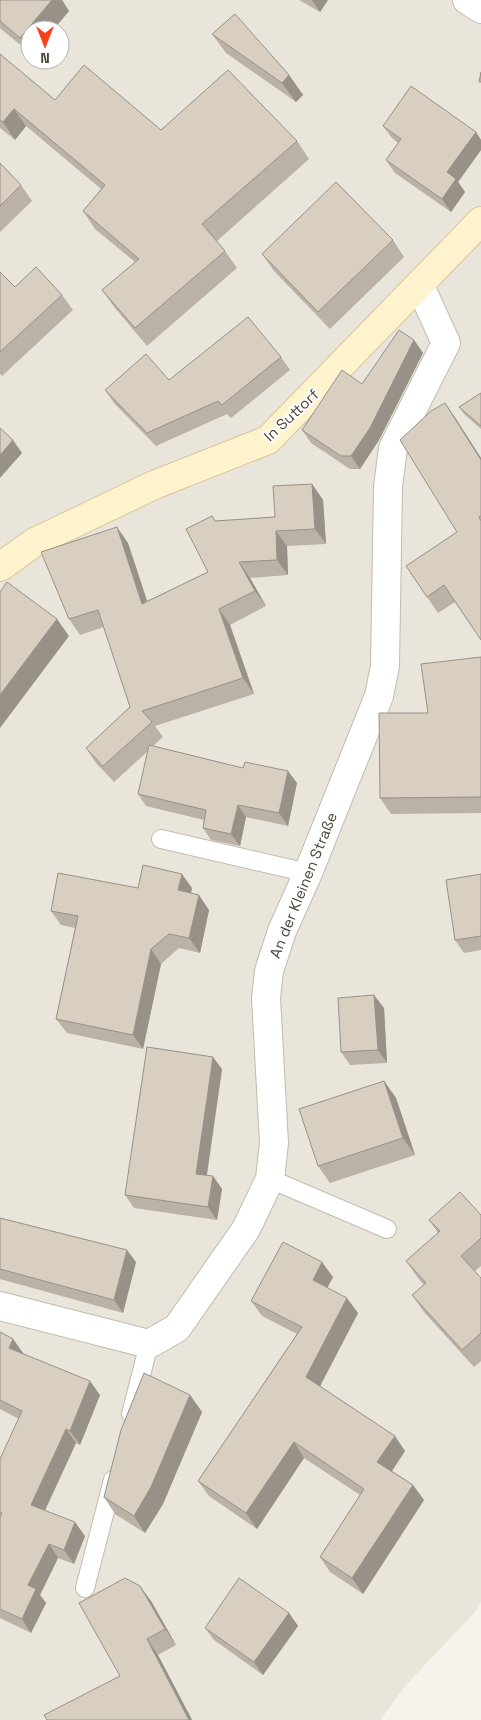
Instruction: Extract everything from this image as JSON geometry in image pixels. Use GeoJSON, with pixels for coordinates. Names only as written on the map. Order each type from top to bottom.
{"type":"FeatureCollection","features":[{"type":"Feature","properties":{"kind":"main road","name":"In Suttorf"},"geometry":{"type":"LineString","coordinates":[[0,567],[35,542],[137,493],[268,440],[420,286],[477,234]]}},
{"type":"Feature","properties":{"kind":"street"},"geometry":{"type":"LineString","coordinates":[[467,0],[481,9]]}},
{"type":"Feature","properties":{"kind":"street","name":"An der Kleinen Straße"},"geometry":{"type":"LineString","coordinates":[[149,1344],[177,1328],[246,1229],[270,1178],[274,1142],[266,998],[269,971],[282,932],[308,873],[379,696],[385,666],[388,487],[393,448],[446,343],[420,286]]}},
{"type":"Feature","properties":{"kind":"street"},"geometry":{"type":"LineString","coordinates":[[0,1306],[149,1344]]}},
{"type":"Feature","properties":{"kind":"lane"},"geometry":{"type":"LineString","coordinates":[[161,839],[308,873]]}},
{"type":"Feature","properties":{"kind":"lane"},"geometry":{"type":"LineString","coordinates":[[270,1178],[387,1229]]}},
{"type":"Feature","properties":{"kind":"lane"},"geometry":{"type":"LineString","coordinates":[[127,1429],[149,1344]]}},
{"type":"Feature","properties":{"kind":"lane"},"geometry":{"type":"LineString","coordinates":[[86,1588],[117,1466]]}},
{"type":"Feature","properties":{"kind":"shaded area"},"geometry":{"type":"Polygon","coordinates":[[[0,0],[481,0],[481,1602],[475,1612],[405,1686],[380,1720],[0,1720],[0,0]]]}},
{"type":"Feature","properties":{"kind":"building"},"geometry":{"type":"Polygon","coordinates":[[[0,0],[52,0],[35,20],[20,20],[20,38],[0,21],[0,0]]]}},
{"type":"Feature","properties":{"kind":"building"},"geometry":{"type":"Polygon","coordinates":[[[235,14],[289,75],[282,83],[212,34],[235,14]]]}},
{"type":"Feature","properties":{"kind":"building"},"geometry":{"type":"Polygon","coordinates":[[[0,54],[55,100],[84,65],[161,130],[228,70],[297,141],[202,224],[225,251],[135,328],[102,290],[139,259],[83,211],[105,185],[14,109],[3,122],[0,120],[0,54]]]}},
{"type":"Feature","properties":{"kind":"building"},"geometry":{"type":"Polygon","coordinates":[[[411,86],[476,132],[447,172],[456,179],[442,199],[386,160],[401,139],[383,126],[411,86]]]}},
{"type":"Feature","properties":{"kind":"building"},"geometry":{"type":"Polygon","coordinates":[[[0,163],[21,185],[0,206],[0,163]]]}},
{"type":"Feature","properties":{"kind":"building"},"geometry":{"type":"Polygon","coordinates":[[[336,182],[393,240],[318,312],[262,254],[336,182]]]}},
{"type":"Feature","properties":{"kind":"building"},"geometry":{"type":"Polygon","coordinates":[[[36,267],[62,295],[0,352],[0,272],[15,287],[36,267]]]}},
{"type":"Feature","properties":{"kind":"building"},"geometry":{"type":"Polygon","coordinates":[[[248,317],[281,357],[222,405],[218,401],[147,433],[105,390],[146,354],[169,380],[248,317]]]}},
{"type":"Feature","properties":{"kind":"building"},"geometry":{"type":"Polygon","coordinates":[[[399,330],[414,340],[370,428],[351,456],[341,456],[302,430],[342,370],[362,384],[399,330]]]}},
{"type":"Feature","properties":{"kind":"building"},"geometry":{"type":"Polygon","coordinates":[[[481,393],[481,426],[459,407],[481,393]]]}},
{"type":"Feature","properties":{"kind":"building"},"geometry":{"type":"Polygon","coordinates":[[[445,403],[481,460],[481,516],[479,517],[481,521],[481,640],[444,585],[427,597],[406,566],[457,532],[400,440],[431,411],[445,403]]]}},
{"type":"Feature","properties":{"kind":"building"},"geometry":{"type":"Polygon","coordinates":[[[0,428],[13,440],[0,455],[0,428]]]}},
{"type":"Feature","properties":{"kind":"building"},"geometry":{"type":"Polygon","coordinates":[[[312,484],[315,529],[276,531],[277,560],[239,562],[255,591],[219,609],[243,678],[142,711],[152,722],[103,766],[86,748],[130,707],[98,610],[69,619],[41,552],[117,527],[142,604],[208,572],[186,529],[212,516],[215,521],[275,517],[273,486],[312,484]]]}},
{"type":"Feature","properties":{"kind":"building"},"geometry":{"type":"Polygon","coordinates":[[[7,582],[57,619],[0,695],[0,592],[7,582]]]}},
{"type":"Feature","properties":{"kind":"building"},"geometry":{"type":"Polygon","coordinates":[[[481,657],[481,797],[380,798],[379,713],[428,713],[421,664],[481,657]]]}},
{"type":"Feature","properties":{"kind":"building"},"geometry":{"type":"Polygon","coordinates":[[[149,745],[243,768],[245,762],[288,771],[279,813],[238,805],[231,834],[203,828],[206,810],[138,794],[149,745]]]}},
{"type":"Feature","properties":{"kind":"building"},"geometry":{"type":"Polygon","coordinates":[[[143,865],[182,874],[178,890],[199,895],[189,938],[169,934],[151,949],[133,1035],[56,1019],[78,916],[51,911],[58,873],[138,888],[143,865]]]}},
{"type":"Feature","properties":{"kind":"building"},"geometry":{"type":"Polygon","coordinates":[[[481,874],[481,936],[455,940],[446,880],[481,874]]]}},
{"type":"Feature","properties":{"kind":"building"},"geometry":{"type":"Polygon","coordinates":[[[374,995],[378,1050],[341,1052],[338,998],[374,995]]]}},
{"type":"Feature","properties":{"kind":"building"},"geometry":{"type":"Polygon","coordinates":[[[147,1047],[213,1057],[196,1174],[213,1176],[208,1207],[125,1195],[147,1047]]]}},
{"type":"Feature","properties":{"kind":"building"},"geometry":{"type":"Polygon","coordinates":[[[384,1081],[403,1138],[318,1166],[299,1109],[384,1081]]]}},
{"type":"Feature","properties":{"kind":"building"},"geometry":{"type":"Polygon","coordinates":[[[460,1192],[481,1215],[481,1238],[461,1256],[481,1278],[481,1333],[462,1350],[412,1295],[426,1283],[406,1261],[440,1231],[429,1220],[460,1192]]]}},
{"type":"Feature","properties":{"kind":"building"},"geometry":{"type":"Polygon","coordinates":[[[0,1218],[127,1250],[114,1300],[0,1269],[0,1218]]]}},
{"type":"Feature","properties":{"kind":"building"},"geometry":{"type":"Polygon","coordinates":[[[283,1242],[322,1262],[313,1280],[347,1298],[306,1377],[395,1436],[377,1462],[413,1485],[352,1578],[320,1557],[364,1489],[294,1442],[246,1513],[198,1481],[302,1327],[251,1301],[283,1242]]]}},
{"type":"Feature","properties":{"kind":"building"},"geometry":{"type":"Polygon","coordinates":[[[0,1332],[13,1339],[9,1348],[90,1381],[70,1431],[66,1429],[31,1505],[75,1522],[64,1550],[49,1544],[28,1585],[36,1589],[22,1619],[0,1609],[0,1517],[2,1513],[0,1512],[0,1459],[22,1411],[0,1400],[0,1332]]]}},
{"type":"Feature","properties":{"kind":"building"},"geometry":{"type":"Polygon","coordinates":[[[144,1373],[190,1395],[151,1487],[134,1516],[104,1497],[121,1430],[144,1373]]]}},
{"type":"Feature","properties":{"kind":"building"},"geometry":{"type":"Polygon","coordinates":[[[125,1578],[140,1586],[165,1629],[147,1639],[189,1720],[47,1720],[44,1715],[120,1676],[79,1603],[125,1578]]]}},
{"type":"Feature","properties":{"kind":"building"},"geometry":{"type":"Polygon","coordinates":[[[239,1578],[289,1613],[254,1662],[205,1628],[239,1578]]]}}]}
